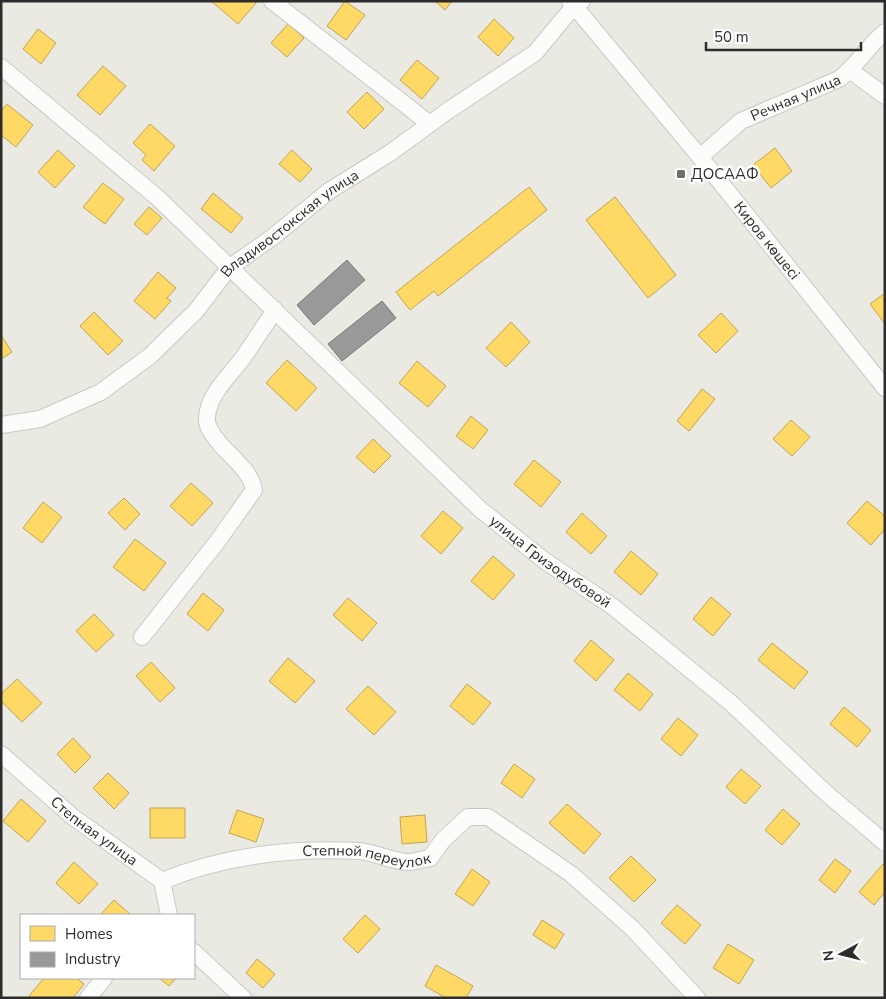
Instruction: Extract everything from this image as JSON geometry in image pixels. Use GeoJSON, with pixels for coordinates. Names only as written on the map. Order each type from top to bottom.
{"type":"FeatureCollection","features":[{"type":"Feature","properties":{"kind":"street"},"geometry":{"type":"LineString","coordinates":[[272,1],[430,124]]}},
{"type":"Feature","properties":{"kind":"street","name":"Владивостокская улица"},"geometry":{"type":"LineString","coordinates":[[1,425],[40,419],[101,392],[150,356],[196,311],[229,268],[274,236],[328,191],[390,153],[535,53],[576,3]]}},
{"type":"Feature","properties":{"kind":"street","name":"Киров көшесі"},"geometry":{"type":"LineString","coordinates":[[576,3],[885,388]]}},
{"type":"Feature","properties":{"kind":"street","name":"Речная улица"},"geometry":{"type":"LineString","coordinates":[[700,157],[741,121],[839,80],[851,71],[861,54],[885,32]]}},
{"type":"Feature","properties":{"kind":"street","name":"улица Гризодубовой"},"geometry":{"type":"LineString","coordinates":[[1,67],[158,198],[481,510],[544,561],[612,606],[732,703],[826,793],[885,843]]}},
{"type":"Feature","properties":{"kind":"street"},"geometry":{"type":"LineString","coordinates":[[851,71],[885,96]]}},
{"type":"Feature","properties":{"kind":"street"},"geometry":{"type":"LineString","coordinates":[[142,637],[223,534],[254,490],[253,482],[244,469],[210,431],[207,418],[210,403],[220,385],[244,357],[275,310]]}},
{"type":"Feature","properties":{"kind":"street","name":"Степная улица"},"geometry":{"type":"LineString","coordinates":[[1,754],[73,817],[162,881]]}},
{"type":"Feature","properties":{"kind":"street","name":"Степной переулок"},"geometry":{"type":"LineString","coordinates":[[162,881],[188,870],[246,858],[318,849],[365,851],[410,862],[430,858],[443,840],[468,817],[488,817],[571,874],[633,929],[697,998]]}},
{"type":"Feature","properties":{"kind":"street"},"geometry":{"type":"LineString","coordinates":[[162,881],[166,893],[164,912]]}},
{"type":"Feature","properties":{"kind":"street"},"geometry":{"type":"LineString","coordinates":[[195,953],[243,998]]}},
{"type":"Feature","properties":{"kind":"street"},"geometry":{"type":"LineString","coordinates":[[88,998],[103,979]]}},
{"type":"Feature","properties":{"kind":"building: Homes"},"geometry":{"type":"Polygon","coordinates":[[[211,1],[254,1],[256,3],[238,24],[211,1]]]}},
{"type":"Feature","properties":{"kind":"building: Homes"},"geometry":{"type":"Polygon","coordinates":[[[345,1],[365,15],[346,40],[327,26],[345,1]]]}},
{"type":"Feature","properties":{"kind":"building: Homes"},"geometry":{"type":"Polygon","coordinates":[[[435,1],[452,1],[445,10],[435,1]]]}},
{"type":"Feature","properties":{"kind":"building: Homes"},"geometry":{"type":"Polygon","coordinates":[[[494,19],[514,38],[498,56],[478,37],[494,19]]]}},
{"type":"Feature","properties":{"kind":"building: Homes"},"geometry":{"type":"Polygon","coordinates":[[[288,24],[304,38],[287,57],[271,43],[288,24]]]}},
{"type":"Feature","properties":{"kind":"building: Homes"},"geometry":{"type":"Polygon","coordinates":[[[38,29],[56,43],[41,64],[23,49],[38,29]]]}},
{"type":"Feature","properties":{"kind":"building: Homes"},"geometry":{"type":"Polygon","coordinates":[[[417,60],[439,78],[422,99],[400,80],[417,60]]]}},
{"type":"Feature","properties":{"kind":"building: Homes"},"geometry":{"type":"Polygon","coordinates":[[[103,66],[126,86],[100,115],[77,95],[103,66]]]}},
{"type":"Feature","properties":{"kind":"building: Homes"},"geometry":{"type":"Polygon","coordinates":[[[367,92],[384,109],[364,129],[347,112],[367,92]]]}},
{"type":"Feature","properties":{"kind":"building: Homes"},"geometry":{"type":"Polygon","coordinates":[[[7,104],[33,125],[16,147],[1,135],[1,111],[7,104]]]}},
{"type":"Feature","properties":{"kind":"building: Homes"},"geometry":{"type":"Polygon","coordinates":[[[150,124],[175,146],[154,171],[142,160],[146,155],[133,143],[150,124]]]}},
{"type":"Feature","properties":{"kind":"building: Homes"},"geometry":{"type":"Polygon","coordinates":[[[775,148],[792,171],[771,188],[753,165],[775,148]]]}},
{"type":"Feature","properties":{"kind":"building: Homes"},"geometry":{"type":"Polygon","coordinates":[[[58,150],[75,166],[55,188],[38,172],[58,150]]]}},
{"type":"Feature","properties":{"kind":"building: Homes"},"geometry":{"type":"Polygon","coordinates":[[[292,150],[312,169],[300,182],[279,164],[292,150]]]}},
{"type":"Feature","properties":{"kind":"building: Homes"},"geometry":{"type":"Polygon","coordinates":[[[103,183],[124,199],[105,224],[83,207],[103,183]]]}},
{"type":"Feature","properties":{"kind":"building: Homes"},"geometry":{"type":"Polygon","coordinates":[[[529,187],[547,210],[438,296],[434,291],[410,310],[396,292],[529,187]]]}},
{"type":"Feature","properties":{"kind":"building: Homes"},"geometry":{"type":"Polygon","coordinates":[[[213,193],[243,218],[231,233],[201,209],[213,193]]]}},
{"type":"Feature","properties":{"kind":"building: Homes"},"geometry":{"type":"Polygon","coordinates":[[[615,197],[676,275],[648,298],[586,220],[615,197]]]}},
{"type":"Feature","properties":{"kind":"building: Homes"},"geometry":{"type":"Polygon","coordinates":[[[149,207],[162,218],[147,235],[134,224],[149,207]]]}},
{"type":"Feature","properties":{"kind":"building: Homes"},"geometry":{"type":"Polygon","coordinates":[[[158,272],[176,288],[167,298],[171,301],[155,319],[134,301],[158,272]]]}},
{"type":"Feature","properties":{"kind":"building: Homes"},"geometry":{"type":"Polygon","coordinates":[[[885,293],[885,324],[870,304],[885,293]]]}},
{"type":"Feature","properties":{"kind":"building: Homes"},"geometry":{"type":"Polygon","coordinates":[[[94,312],[123,341],[108,355],[80,326],[94,312]]]}},
{"type":"Feature","properties":{"kind":"building: Homes"},"geometry":{"type":"Polygon","coordinates":[[[721,313],[738,331],[716,353],[698,335],[721,313]]]}},
{"type":"Feature","properties":{"kind":"building: Homes"},"geometry":{"type":"Polygon","coordinates":[[[511,322],[530,342],[506,367],[486,348],[511,322]]]}},
{"type":"Feature","properties":{"kind":"building: Homes"},"geometry":{"type":"Polygon","coordinates":[[[1,335],[12,352],[1,359],[1,335]]]}},
{"type":"Feature","properties":{"kind":"building: Homes"},"geometry":{"type":"Polygon","coordinates":[[[287,360],[317,388],[296,411],[266,383],[287,360]]]}},
{"type":"Feature","properties":{"kind":"building: Homes"},"geometry":{"type":"Polygon","coordinates":[[[417,361],[446,386],[428,407],[399,383],[417,361]]]}},
{"type":"Feature","properties":{"kind":"building: Homes"},"geometry":{"type":"Polygon","coordinates":[[[702,389],[715,399],[689,431],[677,421],[702,389]]]}},
{"type":"Feature","properties":{"kind":"building: Homes"},"geometry":{"type":"Polygon","coordinates":[[[471,416],[488,430],[473,449],[456,436],[471,416]]]}},
{"type":"Feature","properties":{"kind":"building: Homes"},"geometry":{"type":"Polygon","coordinates":[[[791,420],[810,437],[792,456],[773,439],[791,420]]]}},
{"type":"Feature","properties":{"kind":"building: Homes"},"geometry":{"type":"Polygon","coordinates":[[[373,439],[391,456],[374,473],[356,457],[373,439]]]}},
{"type":"Feature","properties":{"kind":"building: Homes"},"geometry":{"type":"Polygon","coordinates":[[[534,460],[561,482],[541,507],[514,484],[534,460]]]}},
{"type":"Feature","properties":{"kind":"building: Homes"},"geometry":{"type":"Polygon","coordinates":[[[191,483],[213,503],[192,526],[170,506],[191,483]]]}},
{"type":"Feature","properties":{"kind":"building: Homes"},"geometry":{"type":"Polygon","coordinates":[[[124,498],[140,514],[125,530],[108,513],[124,498]]]}},
{"type":"Feature","properties":{"kind":"building: Homes"},"geometry":{"type":"Polygon","coordinates":[[[867,501],[885,516],[885,529],[871,545],[847,523],[867,501]]]}},
{"type":"Feature","properties":{"kind":"building: Homes"},"geometry":{"type":"Polygon","coordinates":[[[43,502],[62,517],[42,543],[23,528],[43,502]]]}},
{"type":"Feature","properties":{"kind":"building: Homes"},"geometry":{"type":"Polygon","coordinates":[[[443,511],[463,528],[441,554],[421,536],[443,511]]]}},
{"type":"Feature","properties":{"kind":"building: Homes"},"geometry":{"type":"Polygon","coordinates":[[[582,513],[607,536],[591,554],[566,532],[582,513]]]}},
{"type":"Feature","properties":{"kind":"building: Homes"},"geometry":{"type":"Polygon","coordinates":[[[135,539],[166,563],[144,591],[113,567],[135,539]]]}},
{"type":"Feature","properties":{"kind":"building: Homes"},"geometry":{"type":"Polygon","coordinates":[[[631,551],[658,574],[641,595],[614,572],[631,551]]]}},
{"type":"Feature","properties":{"kind":"building: Homes"},"geometry":{"type":"Polygon","coordinates":[[[493,556],[515,575],[493,600],[471,581],[493,556]]]}},
{"type":"Feature","properties":{"kind":"building: Homes"},"geometry":{"type":"Polygon","coordinates":[[[203,593],[224,610],[208,631],[187,614],[203,593]]]}},
{"type":"Feature","properties":{"kind":"building: Homes"},"geometry":{"type":"Polygon","coordinates":[[[711,597],[731,614],[713,636],[693,619],[711,597]]]}},
{"type":"Feature","properties":{"kind":"building: Homes"},"geometry":{"type":"Polygon","coordinates":[[[348,598],[377,623],[362,641],[333,615],[348,598]]]}},
{"type":"Feature","properties":{"kind":"building: Homes"},"geometry":{"type":"Polygon","coordinates":[[[94,614],[114,635],[96,652],[76,631],[94,614]]]}},
{"type":"Feature","properties":{"kind":"building: Homes"},"geometry":{"type":"Polygon","coordinates":[[[591,640],[614,660],[596,681],[574,661],[591,640]]]}},
{"type":"Feature","properties":{"kind":"building: Homes"},"geometry":{"type":"Polygon","coordinates":[[[772,643],[808,672],[794,689],[758,660],[772,643]]]}},
{"type":"Feature","properties":{"kind":"building: Homes"},"geometry":{"type":"Polygon","coordinates":[[[288,658],[315,681],[295,703],[269,681],[288,658]]]}},
{"type":"Feature","properties":{"kind":"building: Homes"},"geometry":{"type":"Polygon","coordinates":[[[151,662],[175,688],[160,702],[136,676],[151,662]]]}},
{"type":"Feature","properties":{"kind":"building: Homes"},"geometry":{"type":"Polygon","coordinates":[[[628,673],[653,694],[640,711],[614,690],[628,673]]]}},
{"type":"Feature","properties":{"kind":"building: Homes"},"geometry":{"type":"Polygon","coordinates":[[[17,679],[42,703],[22,722],[1,701],[1,694],[17,679]]]}},
{"type":"Feature","properties":{"kind":"building: Homes"},"geometry":{"type":"Polygon","coordinates":[[[467,684],[491,703],[473,725],[450,706],[467,684]]]}},
{"type":"Feature","properties":{"kind":"building: Homes"},"geometry":{"type":"Polygon","coordinates":[[[368,686],[396,712],[374,735],[346,709],[368,686]]]}},
{"type":"Feature","properties":{"kind":"building: Homes"},"geometry":{"type":"Polygon","coordinates":[[[844,707],[871,730],[857,747],[830,724],[844,707]]]}},
{"type":"Feature","properties":{"kind":"building: Homes"},"geometry":{"type":"Polygon","coordinates":[[[678,718],[698,735],[681,756],[661,739],[678,718]]]}},
{"type":"Feature","properties":{"kind":"building: Homes"},"geometry":{"type":"Polygon","coordinates":[[[73,738],[91,757],[75,773],[57,754],[73,738]]]}},
{"type":"Feature","properties":{"kind":"building: Homes"},"geometry":{"type":"Polygon","coordinates":[[[514,764],[535,779],[522,798],[501,783],[514,764]]]}},
{"type":"Feature","properties":{"kind":"building: Homes"},"geometry":{"type":"Polygon","coordinates":[[[741,769],[761,786],[745,804],[726,787],[741,769]]]}},
{"type":"Feature","properties":{"kind":"building: Homes"},"geometry":{"type":"Polygon","coordinates":[[[108,773],[129,793],[114,809],[93,788],[108,773]]]}},
{"type":"Feature","properties":{"kind":"building: Homes"},"geometry":{"type":"Polygon","coordinates":[[[21,799],[46,821],[28,842],[3,821],[21,799]]]}},
{"type":"Feature","properties":{"kind":"building: Homes"},"geometry":{"type":"Polygon","coordinates":[[[567,804],[601,834],[584,854],[549,823],[567,804]]]}},
{"type":"Feature","properties":{"kind":"building: Homes"},"geometry":{"type":"Polygon","coordinates":[[[150,808],[185,808],[185,838],[150,838],[150,808]]]}},
{"type":"Feature","properties":{"kind":"building: Homes"},"geometry":{"type":"Polygon","coordinates":[[[783,809],[800,824],[782,845],[765,830],[783,809]]]}},
{"type":"Feature","properties":{"kind":"building: Homes"},"geometry":{"type":"Polygon","coordinates":[[[237,810],[264,819],[256,842],[229,833],[237,810]]]}},
{"type":"Feature","properties":{"kind":"building: Homes"},"geometry":{"type":"Polygon","coordinates":[[[425,815],[427,842],[402,844],[400,817],[425,815]]]}},
{"type":"Feature","properties":{"kind":"building: Homes"},"geometry":{"type":"Polygon","coordinates":[[[631,856],[656,880],[634,902],[609,878],[631,856]]]}},
{"type":"Feature","properties":{"kind":"building: Homes"},"geometry":{"type":"Polygon","coordinates":[[[835,859],[851,871],[835,893],[819,880],[835,859]]]}},
{"type":"Feature","properties":{"kind":"building: Homes"},"geometry":{"type":"Polygon","coordinates":[[[74,862],[98,884],[79,904],[56,883],[74,862]]]}},
{"type":"Feature","properties":{"kind":"building: Homes"},"geometry":{"type":"Polygon","coordinates":[[[883,864],[885,866],[885,892],[874,905],[859,892],[883,864]]]}},
{"type":"Feature","properties":{"kind":"building: Homes"},"geometry":{"type":"Polygon","coordinates":[[[472,869],[490,882],[473,906],[455,894],[472,869]]]}},
{"type":"Feature","properties":{"kind":"building: Homes"},"geometry":{"type":"Polygon","coordinates":[[[114,900],[130,914],[101,914],[114,900]]]}},
{"type":"Feature","properties":{"kind":"building: Homes"},"geometry":{"type":"Polygon","coordinates":[[[677,905],[701,925],[685,944],[661,923],[677,905]]]}},
{"type":"Feature","properties":{"kind":"building: Homes"},"geometry":{"type":"Polygon","coordinates":[[[365,915],[380,929],[358,953],[343,939],[365,915]]]}},
{"type":"Feature","properties":{"kind":"building: Homes"},"geometry":{"type":"Polygon","coordinates":[[[542,920],[564,934],[555,949],[533,935],[542,920]]]}},
{"type":"Feature","properties":{"kind":"building: Homes"},"geometry":{"type":"Polygon","coordinates":[[[728,944],[754,960],[739,984],[713,968],[728,944]]]}},
{"type":"Feature","properties":{"kind":"building: Homes"},"geometry":{"type":"Polygon","coordinates":[[[257,959],[275,974],[263,988],[246,973],[257,959]]]}},
{"type":"Feature","properties":{"kind":"building: Homes"},"geometry":{"type":"Polygon","coordinates":[[[436,965],[473,986],[466,998],[446,998],[425,986],[436,965]]]}},
{"type":"Feature","properties":{"kind":"building: Homes"},"geometry":{"type":"Polygon","coordinates":[[[43,979],[77,979],[84,984],[73,998],[31,998],[29,996],[43,979]]]}},
{"type":"Feature","properties":{"kind":"building: Homes"},"geometry":{"type":"Polygon","coordinates":[[[160,979],[175,979],[169,986],[160,979]]]}},
{"type":"Feature","properties":{"kind":"building: Industry"},"geometry":{"type":"Polygon","coordinates":[[[347,260],[365,280],[314,325],[297,305],[347,260]]]}},
{"type":"Feature","properties":{"kind":"building: Industry"},"geometry":{"type":"Polygon","coordinates":[[[382,301],[396,318],[342,361],[328,344],[382,301]]]}},
{"type":"Feature","properties":{"kind":"place","name":"ДОСААФ"},"geometry":{"type":"Point","coordinates":[681,174]}}]}
